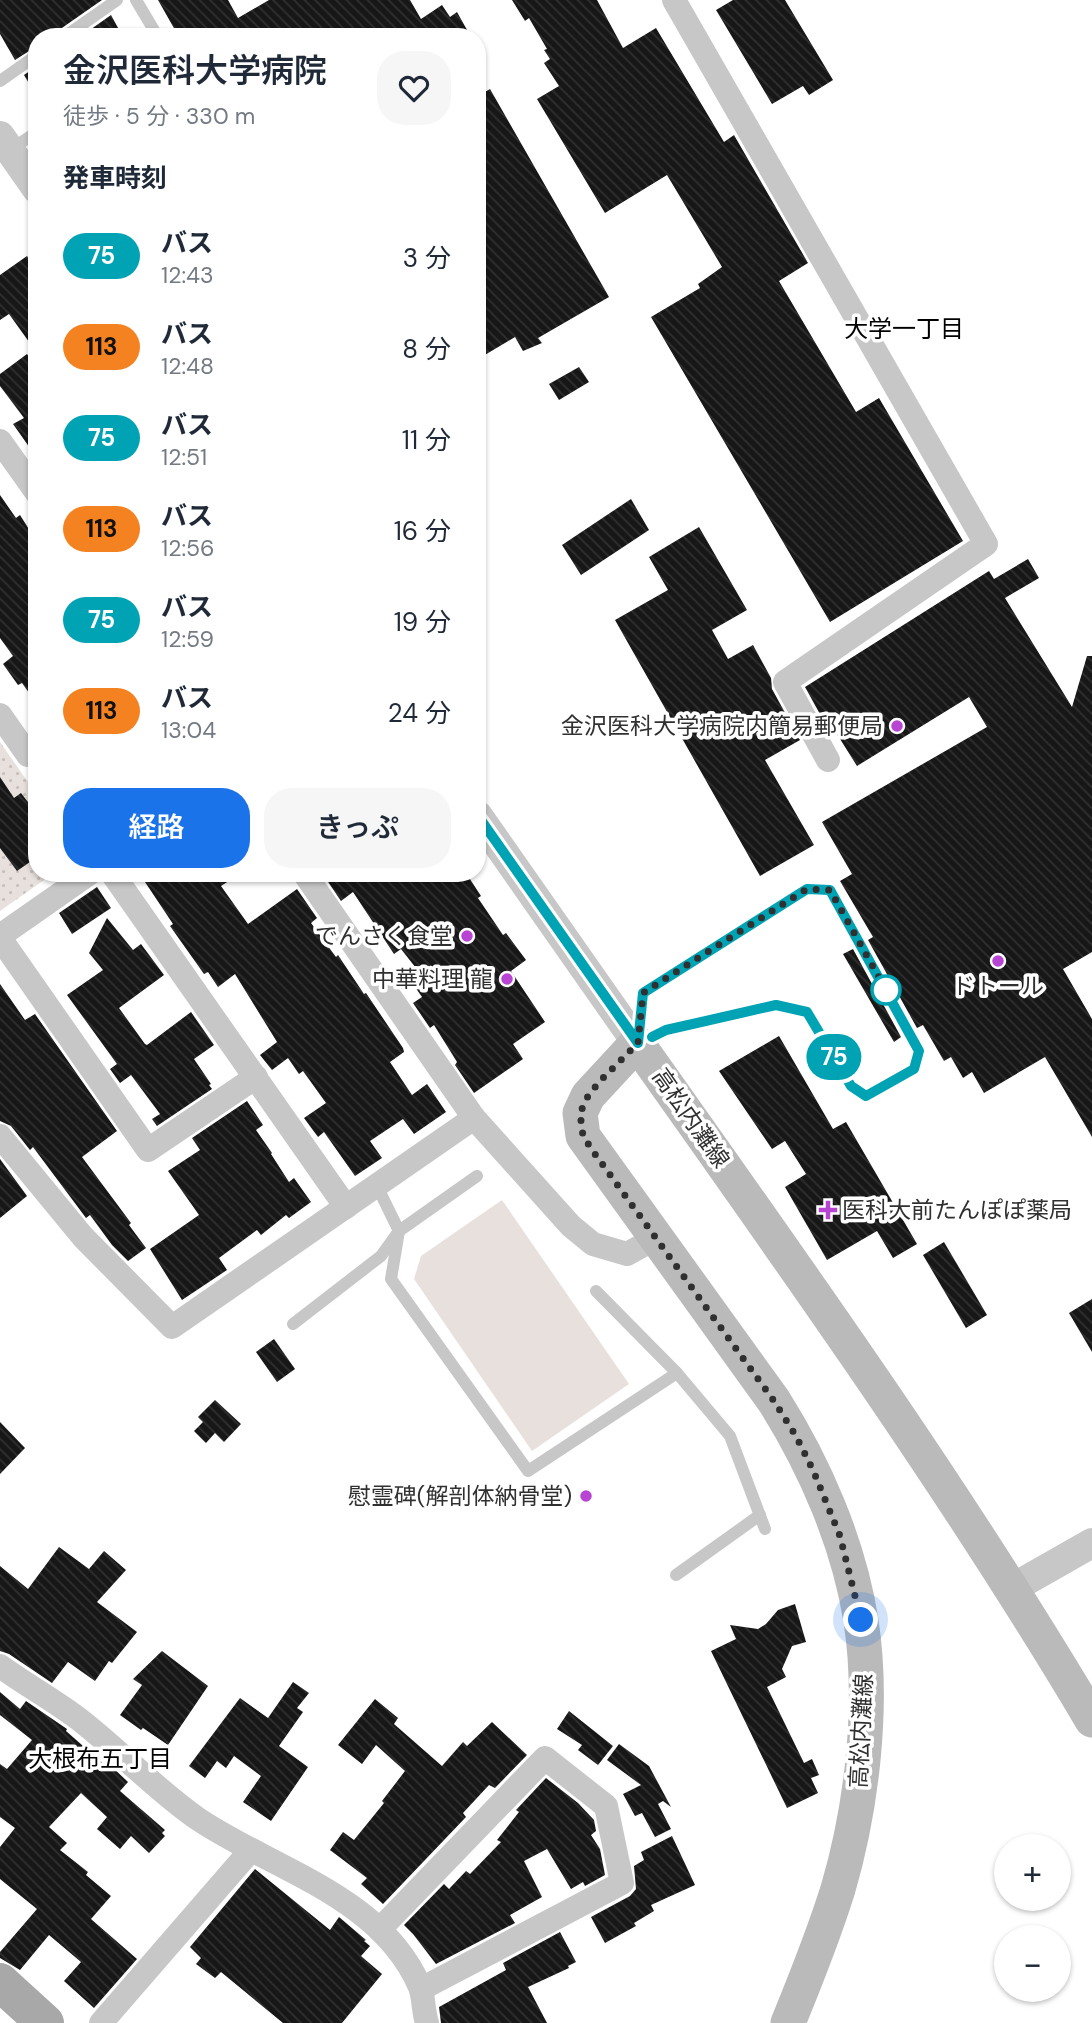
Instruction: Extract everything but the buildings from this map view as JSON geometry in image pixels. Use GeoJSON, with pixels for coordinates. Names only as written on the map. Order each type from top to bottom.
{"type":"FeatureCollection","features":[{"type":"Feature","properties":{"kind":"main road","name":"高松内灘線"},"geometry":{"type":"LineString","coordinates":[[788,2023],[814,1960],[838,1888],[862,1779],[866,1677],[861,1620],[840,1536],[796,1436],[774,1401],[583,1136],[580,1113],[588,1096],[638,1043],[849,1344],[1013,1588],[1092,1720]]}},
{"type":"Feature","properties":{"kind":"main road"},"geometry":{"type":"LineString","coordinates":[[0,1982],[45,2023]]}},
{"type":"Feature","properties":{"kind":"street"},"geometry":{"type":"LineString","coordinates":[[674,0],[986,544],[785,682],[828,760]]}},
{"type":"Feature","properties":{"kind":"street"},"geometry":{"type":"LineString","coordinates":[[5,143],[28,176]]}},
{"type":"Feature","properties":{"kind":"street"},"geometry":{"type":"LineString","coordinates":[[0,441],[28,480]]}},
{"type":"Feature","properties":{"kind":"street"},"geometry":{"type":"LineString","coordinates":[[0,715],[28,750]]}},
{"type":"Feature","properties":{"kind":"street"},"geometry":{"type":"LineString","coordinates":[[486,827],[638,1043]]}},
{"type":"Feature","properties":{"kind":"street"},"geometry":{"type":"LineString","coordinates":[[77,882],[0,937],[148,1150],[256,1077]]}},
{"type":"Feature","properties":{"kind":"street"},"geometry":{"type":"LineString","coordinates":[[117,882],[346,1207]]}},
{"type":"Feature","properties":{"kind":"street"},"geometry":{"type":"LineString","coordinates":[[310,882],[474,1118],[571,1226],[593,1244],[627,1254],[656,1238]]}},
{"type":"Feature","properties":{"kind":"street"},"geometry":{"type":"LineString","coordinates":[[0,1136],[83,1237],[173,1327],[474,1118]]}},
{"type":"Feature","properties":{"kind":"street"},"geometry":{"type":"LineString","coordinates":[[1013,1588],[1092,1542]]}},
{"type":"Feature","properties":{"kind":"street"},"geometry":{"type":"LineString","coordinates":[[0,1666],[78,1718],[197,1818],[250,1851],[331,1892],[380,1929],[400,1952],[421,1989],[427,2023]]}},
{"type":"Feature","properties":{"kind":"street"},"geometry":{"type":"LineString","coordinates":[[380,1929],[545,1758],[606,1806],[622,1883],[421,1989]]}},
{"type":"Feature","properties":{"kind":"street"},"geometry":{"type":"LineString","coordinates":[[102,2023],[250,1851]]}},
{"type":"Feature","properties":{"kind":"lane"},"geometry":{"type":"LineString","coordinates":[[77,28],[117,0]]}},
{"type":"Feature","properties":{"kind":"lane"},"geometry":{"type":"LineString","coordinates":[[136,0],[153,28]]}},
{"type":"Feature","properties":{"kind":"lane"},"geometry":{"type":"LineString","coordinates":[[0,81],[28,61]]}},
{"type":"Feature","properties":{"kind":"lane"},"geometry":{"type":"LineString","coordinates":[[5,143],[28,135]]}},
{"type":"Feature","properties":{"kind":"lane"},"geometry":{"type":"LineString","coordinates":[[807,889],[819,889],[830,890],[919,1051],[914,1069],[866,1096],[851,1086],[807,1012],[776,1005],[666,1030],[638,1043],[643,993],[807,889]]}},
{"type":"Feature","properties":{"kind":"lane"},"geometry":{"type":"LineString","coordinates":[[293,1324],[381,1256],[399,1231],[477,1176]]}},
{"type":"Feature","properties":{"kind":"lane"},"geometry":{"type":"LineString","coordinates":[[377,1186],[399,1231],[391,1279],[528,1471],[677,1373]]}},
{"type":"Feature","properties":{"kind":"lane"},"geometry":{"type":"LineString","coordinates":[[596,1291],[677,1373],[730,1436],[765,1529]]}},
{"type":"Feature","properties":{"kind":"lane"},"geometry":{"type":"LineString","coordinates":[[676,1575],[760,1515]]}},
{"type":"Feature","properties":{"kind":"shaded area"},"geometry":{"type":"Polygon","coordinates":[[[0,742],[28,782],[28,882],[41,882],[0,911],[0,742]]]}},
{"type":"Feature","properties":{"kind":"shaded area"},"geometry":{"type":"Polygon","coordinates":[[[502,1200],[629,1384],[532,1451],[414,1279],[421,1256],[502,1200]]]}},
{"type":"Feature","properties":{"kind":"bus line","name":"75"},"geometry":{"type":"LineString","coordinates":[[486,827],[638,1043],[643,993],[807,889],[830,890],[919,1051],[914,1069],[866,1096],[851,1086],[807,1012],[776,1005],[666,1030],[652,1037]]}},
{"type":"Feature","properties":{"kind":"place","name":"金沢医科大学病院内簡易郵便局"},"geometry":{"type":"Point","coordinates":[897,726]}},
{"type":"Feature","properties":{"kind":"place","name":"でんさく食堂"},"geometry":{"type":"Point","coordinates":[467,936]}},
{"type":"Feature","properties":{"kind":"place","name":"ドトール"},"geometry":{"type":"Point","coordinates":[998,961]}},
{"type":"Feature","properties":{"kind":"place","name":"中華料理 龍"},"geometry":{"type":"Point","coordinates":[507,979]}},
{"type":"Feature","properties":{"kind":"place","name":"医科大前たんぽぽ薬局"},"geometry":{"type":"Point","coordinates":[828,1210]}},
{"type":"Feature","properties":{"kind":"place","name":"慰霊碑(解剖体納骨堂)"},"geometry":{"type":"Point","coordinates":[586,1496]}},
{"type":"Feature","properties":{"kind":"district","name":"大学一丁目"},"geometry":{"type":"Point","coordinates":[904,329]}},
{"type":"Feature","properties":{"kind":"district","name":"大根布五丁目"},"geometry":{"type":"Point","coordinates":[100,1759]}},
{"type":"Feature","properties":{"kind":"route"},"geometry":{"type":"LineString","coordinates":[[861,1620],[840,1536],[796,1436],[774,1401],[595,1154],[583,1136],[580,1113],[588,1096],[600,1081],[638,1043],[643,993],[807,889],[830,890],[886,990]]}}]}
